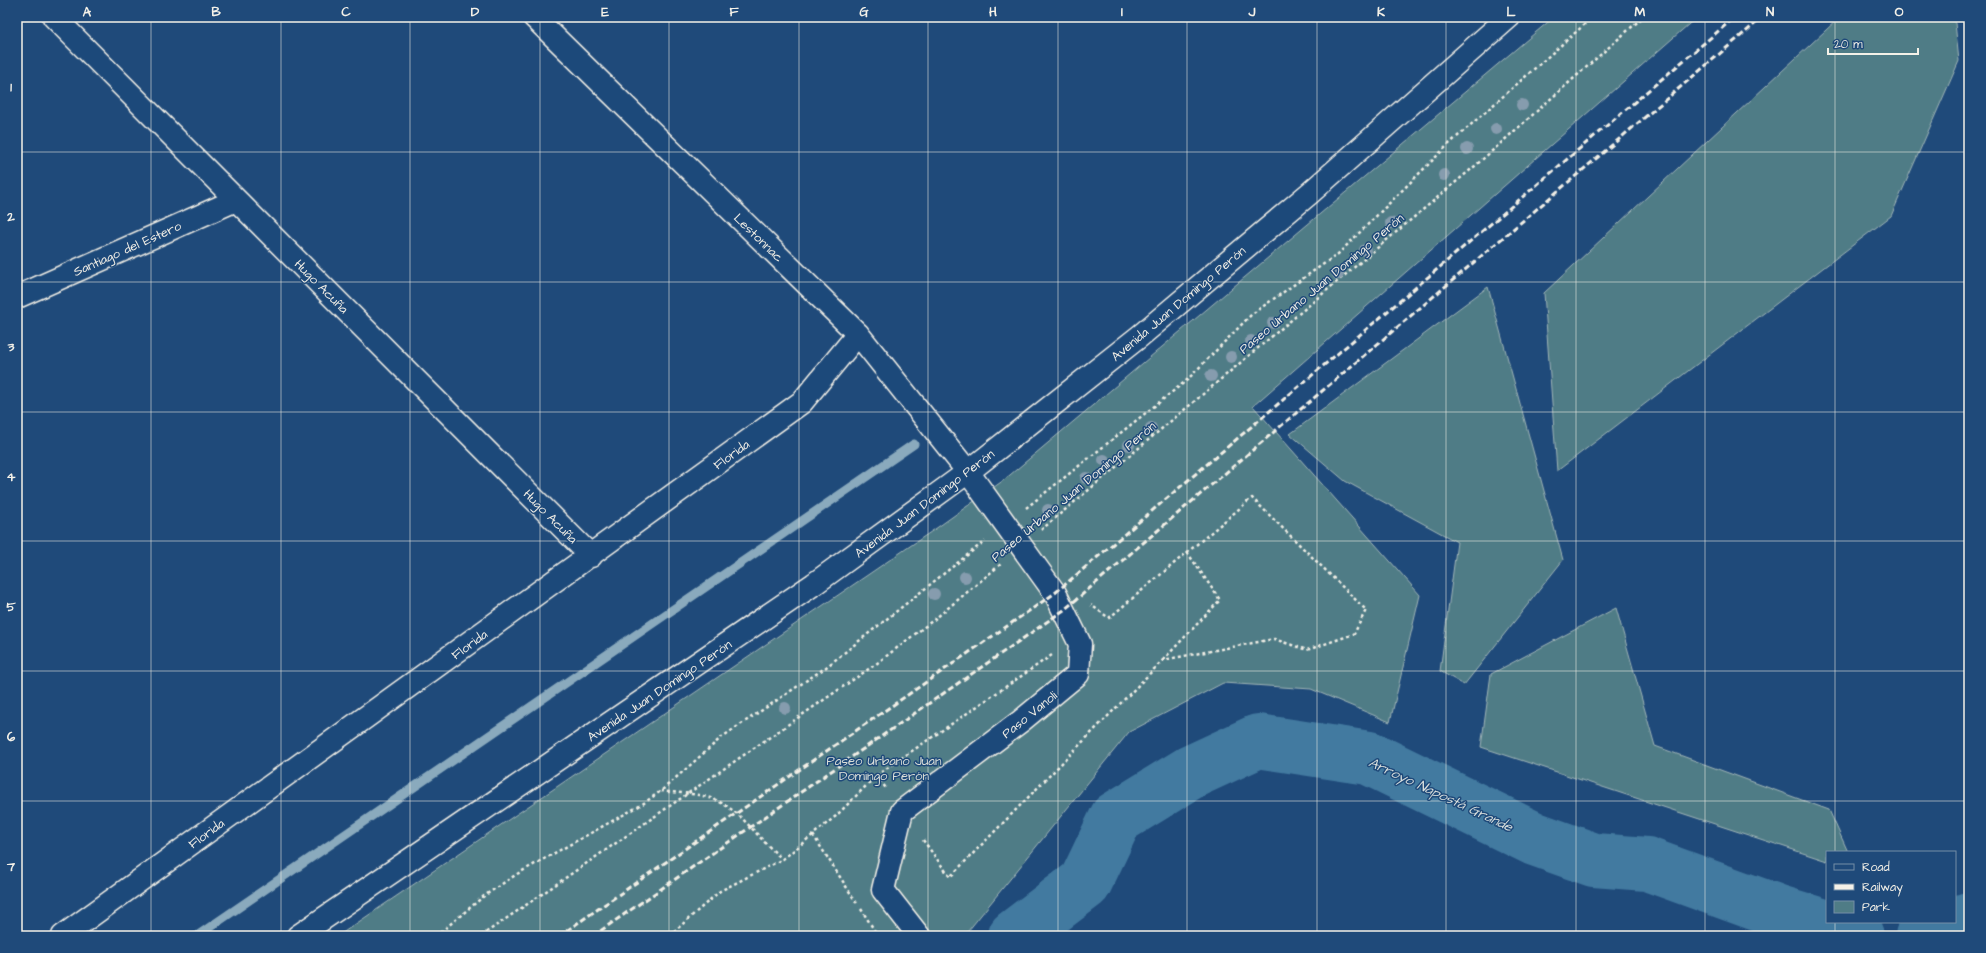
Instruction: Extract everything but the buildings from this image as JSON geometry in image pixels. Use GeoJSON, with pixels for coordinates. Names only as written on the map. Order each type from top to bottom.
{"type":"FeatureCollection","features":[{"type":"Feature","properties":{"kind":"street","name":"Hugo Acuña"},"geometry":{"type":"LineString","coordinates":[[54,17],[591,556]]}},
{"type":"Feature","properties":{"kind":"street","name":"Lestonnac"},"geometry":{"type":"LineString","coordinates":[[534,17],[858,334],[968,472]]}},
{"type":"Feature","properties":{"kind":"street","name":"Avenida Juan Domingo Perón"},"geometry":{"type":"LineString","coordinates":[[298,936],[814,584],[968,472],[1140,336],[1286,213],[1509,17]]}},
{"type":"Feature","properties":{"kind":"street","name":"Santiago del Estero"},"geometry":{"type":"LineString","coordinates":[[17,297],[236,200]]}},
{"type":"Feature","properties":{"kind":"street","name":"Florida"},"geometry":{"type":"LineString","coordinates":[[64,936],[802,402],[858,334]]}},
{"type":"Feature","properties":{"kind":"street","name":"Paso Vanoli"},"geometry":{"type":"LineString","coordinates":[[902,811],[1021,721],[1078,674],[1080,644],[1055,593],[968,472]]}},
{"type":"Feature","properties":{"kind":"street"},"geometry":{"type":"LineString","coordinates":[[902,811],[883,890],[919,936]]}},
{"type":"Feature","properties":{"kind":"path","name":"Paseo Urbano Juan Domingo Perón"},"geometry":{"type":"LineString","coordinates":[[436,936],[484,896],[518,874],[619,819],[661,791],[722,737],[825,668],[1186,381],[1252,314],[1338,254],[1449,144],[1593,17]]}},
{"type":"Feature","properties":{"kind":"path","name":"Paseo Urbano Juan Domingo Perón"},"geometry":{"type":"LineString","coordinates":[[481,936],[876,664],[936,618],[1428,206],[1643,17]]}},
{"type":"Feature","properties":{"kind":"path"},"geometry":{"type":"LineString","coordinates":[[1087,599],[1091,605],[1109,618],[1252,498],[1366,610],[1354,634],[1306,650],[1274,640],[1163,660]]}},
{"type":"Feature","properties":{"kind":"path"},"geometry":{"type":"LineString","coordinates":[[877,775],[950,877],[1220,600],[1187,552]]}},
{"type":"Feature","properties":{"kind":"path"},"geometry":{"type":"LineString","coordinates":[[669,936],[720,890],[783,859],[836,816],[877,775],[1057,651]]}},
{"type":"Feature","properties":{"kind":"path"},"geometry":{"type":"LineString","coordinates":[[661,791],[713,799],[736,814],[751,827],[767,847],[783,859]]}},
{"type":"Feature","properties":{"kind":"path"},"geometry":{"type":"LineString","coordinates":[[813,835],[878,936]]}},
{"type":"Feature","properties":{"kind":"green space","name":"Paseo Urbano Juan Domingo Perón"},"geometry":{"type":"Polygon","coordinates":[[[1554,17],[1697,17],[1253,406],[1420,595],[1390,722],[1311,689],[1223,683],[1129,732],[964,936],[338,936],[938,527],[1004,480],[1554,17]]]}},
{"type":"Feature","properties":{"kind":"green space"},"geometry":{"type":"Polygon","coordinates":[[[1840,17],[1947,17],[1955,23],[1959,61],[1891,216],[1557,471],[1544,293],[1840,17]]]}},
{"type":"Feature","properties":{"kind":"green space"},"geometry":{"type":"Polygon","coordinates":[[[1488,287],[1563,560],[1464,685],[1440,671],[1457,542],[1345,481],[1290,434],[1488,287]]]}},
{"type":"Feature","properties":{"kind":"green space"},"geometry":{"type":"Polygon","coordinates":[[[1616,608],[1655,746],[1829,810],[1848,851],[1826,851],[1826,861],[1481,747],[1491,674],[1616,608]]]}},
{"type":"Feature","properties":{"kind":"waterway"},"geometry":{"type":"LineString","coordinates":[[197,936],[914,444]]}},
{"type":"Feature","properties":{"kind":"waterway","name":"Arroyo Napostá Grande"},"geometry":{"type":"LineString","coordinates":[[1015,936],[1085,883],[1116,818],[1191,772],[1258,741],[1369,758],[1535,839],[1594,860],[1647,864],[1779,912],[1857,936]]}},
{"type":"Feature","properties":{"kind":"waterway","name":"Arroyo Napostá Grande"},"geometry":{"type":"LineString","coordinates":[[1922,936],[1969,919]]}},
{"type":"Feature","properties":{"kind":"railway"},"geometry":{"type":"LineString","coordinates":[[559,936],[1055,593],[1735,17]]}},
{"type":"Feature","properties":{"kind":"railway"},"geometry":{"type":"LineString","coordinates":[[593,936],[1064,610],[1763,17]]}}]}
